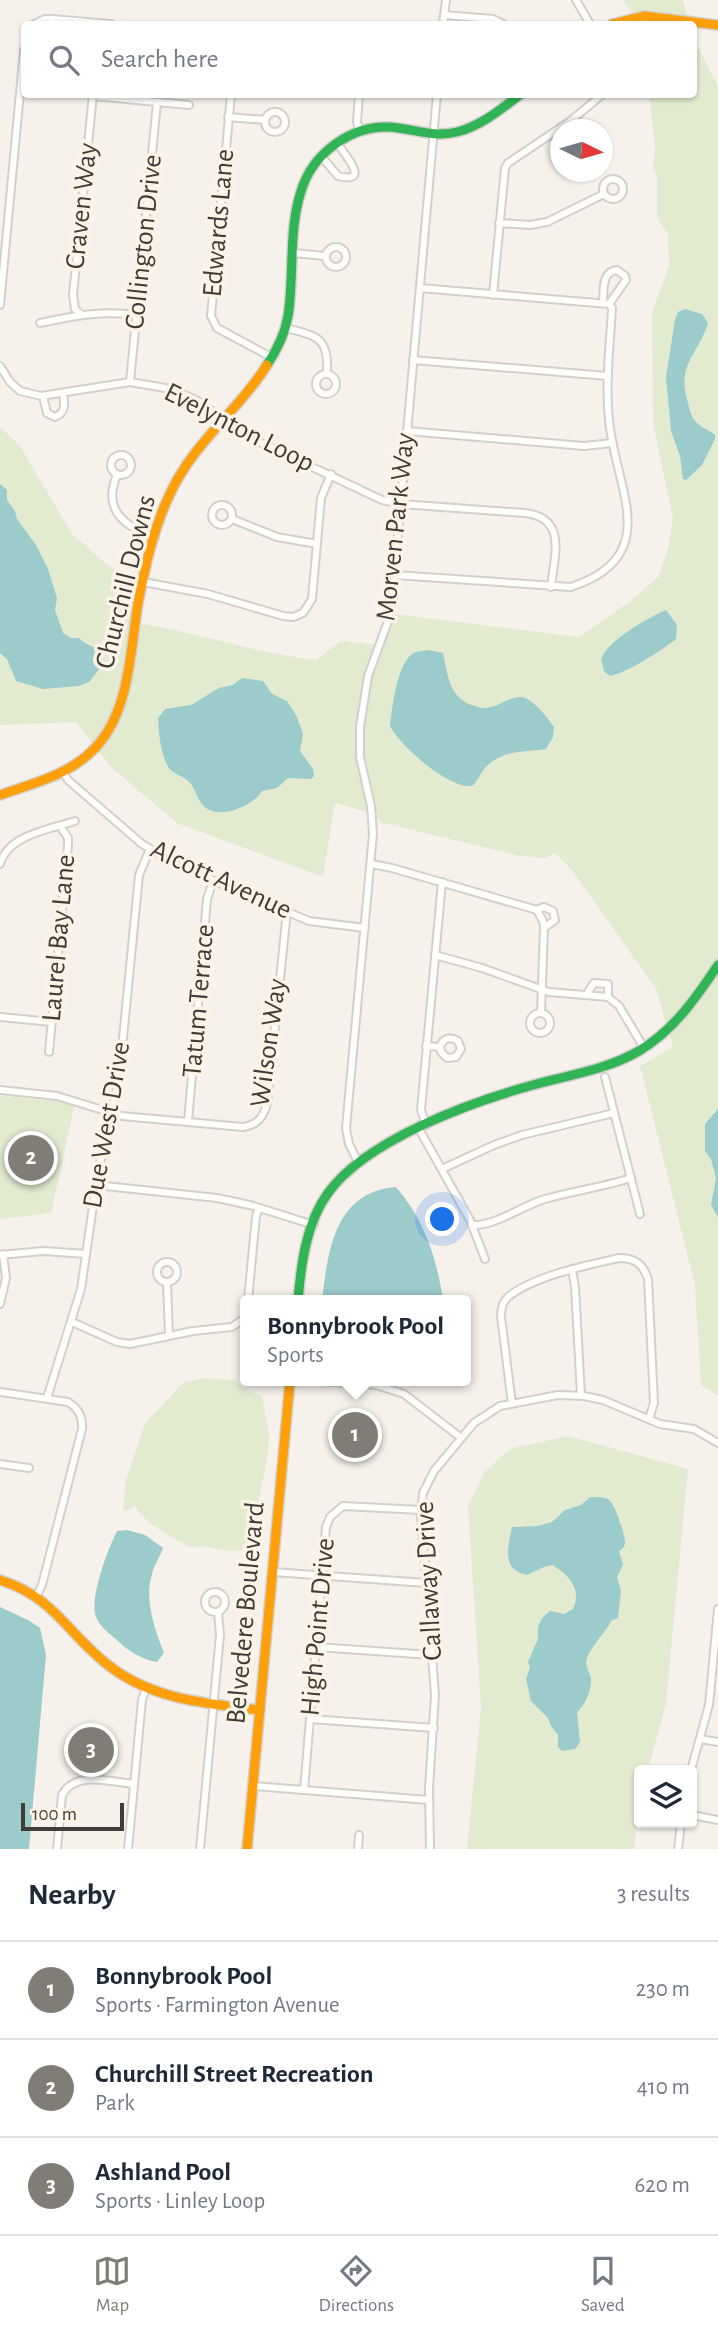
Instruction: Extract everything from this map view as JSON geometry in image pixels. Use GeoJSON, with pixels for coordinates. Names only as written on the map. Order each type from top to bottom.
{"type":"FeatureCollection","features":[{"type":"Feature","properties":{"kind":"street"},"geometry":{"type":"LineString","coordinates":[[443,21],[446,0]]}},
{"type":"Feature","properties":{"kind":"street"},"geometry":{"type":"LineString","coordinates":[[576,0],[588,21]]}},
{"type":"Feature","properties":{"kind":"street"},"geometry":{"type":"LineString","coordinates":[[444,15],[497,21]]}},
{"type":"Feature","properties":{"kind":"street"},"geometry":{"type":"LineString","coordinates":[[624,21],[644,16],[685,21]]}},
{"type":"Feature","properties":{"kind":"street"},"geometry":{"type":"LineString","coordinates":[[45,21],[76,21]]}},
{"type":"Feature","properties":{"kind":"street"},"geometry":{"type":"LineString","coordinates":[[697,22],[718,25]]}},
{"type":"Feature","properties":{"kind":"street"},"geometry":{"type":"LineString","coordinates":[[0,305],[21,82]]}},
{"type":"Feature","properties":{"kind":"street","name":"Craven Way"},"geometry":{"type":"LineString","coordinates":[[81,314],[75,309],[73,295],[93,98]]}},
{"type":"Feature","properties":{"kind":"street"},"geometry":{"type":"LineString","coordinates":[[121,98],[189,105]]}},
{"type":"Feature","properties":{"kind":"street","name":"Edwards Lane"},"geometry":{"type":"LineString","coordinates":[[231,98],[211,316],[217,328],[273,358]]}},
{"type":"Feature","properties":{"kind":"street"},"geometry":{"type":"LineString","coordinates":[[359,98],[357,122],[360,132]]}},
{"type":"Feature","properties":{"kind":"street","name":"Morven Park Way"},"geometry":{"type":"LineString","coordinates":[[358,1161],[349,1144],[346,1128],[373,819],[360,757],[360,727],[368,676],[391,613],[437,98]]}},
{"type":"Feature","properties":{"kind":"street","name":"Churchill Downs"},"geometry":{"type":"LineString","coordinates":[[0,795],[62,772],[86,758],[100,743],[110,726],[132,657],[143,582],[165,503],[177,477],[200,443],[273,358],[286,328],[300,195],[307,176],[321,156],[337,143],[360,132],[387,127],[433,133],[452,133],[467,129],[516,98]]}},
{"type":"Feature","properties":{"kind":"street"},"geometry":{"type":"LineString","coordinates":[[493,295],[503,174],[508,163],[569,122],[598,98]]}},
{"type":"Feature","properties":{"kind":"street","name":"Collington Drive"},"geometry":{"type":"LineString","coordinates":[[130,382],[158,102]]}},
{"type":"Feature","properties":{"kind":"street"},"geometry":{"type":"LineString","coordinates":[[229,117],[265,120]]}},
{"type":"Feature","properties":{"kind":"street"},"geometry":{"type":"LineString","coordinates":[[321,156],[338,176],[351,175],[355,166],[337,143]]}},
{"type":"Feature","properties":{"kind":"street"},"geometry":{"type":"LineString","coordinates":[[499,223],[530,225],[547,222],[604,194]]}},
{"type":"Feature","properties":{"kind":"street"},"geometry":{"type":"LineString","coordinates":[[294,253],[326,256]]}},
{"type":"Feature","properties":{"kind":"street"},"geometry":{"type":"LineString","coordinates":[[612,271],[622,272],[626,280],[606,304],[606,276],[612,271]]}},
{"type":"Feature","properties":{"kind":"street"},"geometry":{"type":"LineString","coordinates":[[395,575],[572,587],[611,565],[625,543],[628,530],[629,512],[612,443],[607,376],[612,308],[606,304],[420,288]]}},
{"type":"Feature","properties":{"kind":"street"},"geometry":{"type":"LineString","coordinates":[[40,323],[81,314],[114,312],[137,315]]}},
{"type":"Feature","properties":{"kind":"street"},"geometry":{"type":"LineString","coordinates":[[286,328],[315,336],[320,340],[327,352],[327,373]]}},
{"type":"Feature","properties":{"kind":"street"},"geometry":{"type":"LineString","coordinates":[[414,360],[607,376]]}},
{"type":"Feature","properties":{"kind":"street"},"geometry":{"type":"LineString","coordinates":[[0,366],[10,382],[20,391],[43,396],[47,413],[55,416],[63,412],[63,393]]}},
{"type":"Feature","properties":{"kind":"street","name":"Evelynton Loop"},"geometry":{"type":"LineString","coordinates":[[43,396],[130,382],[171,388],[196,400],[255,440],[331,474],[374,497],[401,504],[525,513],[542,517],[548,520],[555,535],[551,587]]}},
{"type":"Feature","properties":{"kind":"street"},"geometry":{"type":"LineString","coordinates":[[407,431],[584,446],[612,443]]}},
{"type":"Feature","properties":{"kind":"street"},"geometry":{"type":"LineString","coordinates":[[143,582],[208,594],[283,616],[298,616],[307,610],[312,599],[321,498],[331,474]]}},
{"type":"Feature","properties":{"kind":"street"},"geometry":{"type":"LineString","coordinates":[[117,475],[111,499],[118,514],[139,532],[155,538]]}},
{"type":"Feature","properties":{"kind":"street"},"geometry":{"type":"LineString","coordinates":[[232,519],[277,537],[317,544]]}},
{"type":"Feature","properties":{"kind":"street","name":"Alcott Avenue"},"geometry":{"type":"LineString","coordinates":[[62,772],[115,821],[150,849],[179,866],[317,923],[365,928]]}},
{"type":"Feature","properties":{"kind":"street"},"geometry":{"type":"LineString","coordinates":[[0,864],[4,853],[14,843],[75,821]]}},
{"type":"Feature","properties":{"kind":"street","name":"Laurel Bay Lane"},"geometry":{"type":"LineString","coordinates":[[49,1052],[68,845],[68,838],[60,826]]}},
{"type":"Feature","properties":{"kind":"street","name":"Due West Drive"},"geometry":{"type":"LineString","coordinates":[[47,1398],[81,1289],[96,1185],[121,1062],[139,874],[150,849]]}},
{"type":"Feature","properties":{"kind":"street"},"geometry":{"type":"LineString","coordinates":[[371,864],[536,910],[544,920],[541,1013]]}},
{"type":"Feature","properties":{"kind":"street","name":"Tatum Terrace"},"geometry":{"type":"LineString","coordinates":[[188,1122],[207,900],[213,881]]}},
{"type":"Feature","properties":{"kind":"street"},"geometry":{"type":"LineString","coordinates":[[442,882],[421,1110],[423,1127],[472,1226],[485,1259]]}},
{"type":"Feature","properties":{"kind":"street"},"geometry":{"type":"LineString","coordinates":[[536,910],[544,907],[553,911],[555,919],[544,928]]}},
{"type":"Feature","properties":{"kind":"street","name":"Wilson Way"},"geometry":{"type":"LineString","coordinates":[[0,1090],[57,1096],[111,1114],[243,1127],[252,1125],[264,1114],[287,911]]}},
{"type":"Feature","properties":{"kind":"street"},"geometry":{"type":"LineString","coordinates":[[435,955],[558,994],[608,997],[619,1006],[644,1048]]}},
{"type":"Feature","properties":{"kind":"street"},"geometry":{"type":"LineString","coordinates":[[299,1295],[304,1254],[327,1194],[358,1161],[479,1101],[602,1068],[644,1048],[676,1022],[718,965]]}},
{"type":"Feature","properties":{"kind":"street"},"geometry":{"type":"LineString","coordinates":[[586,995],[594,983],[599,982],[608,984],[608,997]]}},
{"type":"Feature","properties":{"kind":"street"},"geometry":{"type":"LineString","coordinates":[[0,1017],[52,1022]]}},
{"type":"Feature","properties":{"kind":"street"},"geometry":{"type":"LineString","coordinates":[[426,1046],[440,1047]]}},
{"type":"Feature","properties":{"kind":"street"},"geometry":{"type":"LineString","coordinates":[[605,1077],[640,1214]]}},
{"type":"Feature","properties":{"kind":"street"},"geometry":{"type":"LineString","coordinates":[[442,1169],[494,1144],[614,1113]]}},
{"type":"Feature","properties":{"kind":"street"},"geometry":{"type":"LineString","coordinates":[[472,1226],[489,1224],[544,1199],[631,1178]]}},
{"type":"Feature","properties":{"kind":"street"},"geometry":{"type":"LineString","coordinates":[[96,1185],[198,1195],[259,1208],[314,1225]]}},
{"type":"Feature","properties":{"kind":"street"},"geometry":{"type":"LineString","coordinates":[[248,1295],[259,1208]]}},
{"type":"Feature","properties":{"kind":"street"},"geometry":{"type":"LineString","coordinates":[[0,1304],[6,1278],[1,1254],[43,1251],[86,1254]]}},
{"type":"Feature","properties":{"kind":"street"},"geometry":{"type":"LineString","coordinates":[[512,1404],[501,1307],[507,1297],[559,1272],[629,1258],[638,1262],[645,1270],[649,1295],[654,1403],[649,1419]]}},
{"type":"Feature","properties":{"kind":"street"},"geometry":{"type":"LineString","coordinates":[[572,1269],[581,1395]]}},
{"type":"Feature","properties":{"kind":"street"},"geometry":{"type":"LineString","coordinates":[[167,1283],[169,1336]]}},
{"type":"Feature","properties":{"kind":"street"},"geometry":{"type":"LineString","coordinates":[[72,1322],[123,1343],[136,1343],[232,1327],[240,1321]]}},
{"type":"Feature","properties":{"kind":"street","name":"Belvedere Boulevard"},"geometry":{"type":"LineString","coordinates":[[247,1849],[290,1386]]}},
{"type":"Feature","properties":{"kind":"street"},"geometry":{"type":"LineString","coordinates":[[379,1386],[404,1394],[460,1437]]}},
{"type":"Feature","properties":{"kind":"street"},"geometry":{"type":"LineString","coordinates":[[0,1392],[47,1398],[72,1405],[80,1413],[82,1423],[42,1586],[37,1595]]}},
{"type":"Feature","properties":{"kind":"street","name":"Callaway Drive"},"geometry":{"type":"LineString","coordinates":[[430,1849],[428,1800],[435,1695],[421,1510],[423,1493],[430,1477],[460,1437],[482,1416],[500,1406],[558,1395],[581,1395],[603,1400],[660,1424],[694,1429],[718,1443]]}},
{"type":"Feature","properties":{"kind":"street"},"geometry":{"type":"LineString","coordinates":[[0,1464],[29,1468]]}},
{"type":"Feature","properties":{"kind":"street","name":"High Point Drive"},"geometry":{"type":"LineString","coordinates":[[303,1790],[326,1527],[336,1510],[351,1506],[421,1510]]}},
{"type":"Feature","properties":{"kind":"street"},"geometry":{"type":"LineString","coordinates":[[272,1572],[426,1583]]}},
{"type":"Feature","properties":{"kind":"street"},"geometry":{"type":"LineString","coordinates":[[0,1580],[37,1595],[55,1609],[101,1660],[113,1670],[146,1688],[178,1700],[260,1710]]}},
{"type":"Feature","properties":{"kind":"street"},"geometry":{"type":"LineString","coordinates":[[692,1765],[709,1705],[716,1662],[718,1609]]}},
{"type":"Feature","properties":{"kind":"street"},"geometry":{"type":"LineString","coordinates":[[200,1849],[220,1635],[218,1612]]}},
{"type":"Feature","properties":{"kind":"street"},"geometry":{"type":"LineString","coordinates":[[316,1647],[432,1655]]}},
{"type":"Feature","properties":{"kind":"street"},"geometry":{"type":"LineString","coordinates":[[128,1849],[142,1700],[146,1688]]}},
{"type":"Feature","properties":{"kind":"street"},"geometry":{"type":"LineString","coordinates":[[310,1719],[434,1728]]}},
{"type":"Feature","properties":{"kind":"street"},"geometry":{"type":"LineString","coordinates":[[700,1739],[718,1742]]}},
{"type":"Feature","properties":{"kind":"street"},"geometry":{"type":"LineString","coordinates":[[57,1849],[62,1795],[66,1787],[79,1780],[134,1784]]}},
{"type":"Feature","properties":{"kind":"street"},"geometry":{"type":"LineString","coordinates":[[253,1786],[428,1800]]}},
{"type":"Feature","properties":{"kind":"street"},"geometry":{"type":"LineString","coordinates":[[697,1816],[718,1820]]}},
{"type":"Feature","properties":{"kind":"street"},"geometry":{"type":"LineString","coordinates":[[678,1849],[680,1828]]}},
{"type":"Feature","properties":{"kind":"street"},"geometry":{"type":"LineString","coordinates":[[358,1849],[359,1835]]}},
{"type":"Feature","properties":{"kind":"green space"},"geometry":{"type":"Polygon","coordinates":[[[623,0],[683,0],[688,21],[639,21],[623,0]]]}},
{"type":"Feature","properties":{"kind":"green space"},"geometry":{"type":"Polygon","coordinates":[[[697,45],[718,86],[718,1396],[701,1385],[695,1286],[640,1066],[673,1047],[656,989],[572,870],[555,853],[545,858],[520,856],[381,822],[371,813],[335,803],[323,877],[177,823],[111,767],[76,722],[0,725],[0,427],[20,446],[72,534],[110,567],[135,581],[131,622],[316,660],[340,641],[383,645],[394,614],[579,637],[628,603],[659,576],[673,519],[653,423],[652,312],[669,266],[668,234],[657,218],[657,177],[653,167],[655,146],[649,98],[697,98],[697,45]]]}},
{"type":"Feature","properties":{"kind":"green space"},"geometry":{"type":"Polygon","coordinates":[[[0,1096],[75,1103],[51,1213],[0,1219],[0,1096]]]}},
{"type":"Feature","properties":{"kind":"green space"},"geometry":{"type":"Polygon","coordinates":[[[204,1378],[235,1380],[248,1391],[262,1396],[269,1435],[268,1455],[249,1547],[239,1551],[191,1547],[143,1517],[135,1505],[127,1511],[123,1510],[126,1479],[145,1423],[184,1382],[204,1378]]]}},
{"type":"Feature","properties":{"kind":"green space"},"geometry":{"type":"Polygon","coordinates":[[[568,1436],[688,1469],[666,1704],[649,1765],[634,1765],[634,1828],[637,1828],[634,1849],[467,1849],[481,1708],[468,1506],[484,1473],[509,1449],[568,1436]]]}},
{"type":"Feature","properties":{"kind":"water"},"geometry":{"type":"Polygon","coordinates":[[[685,309],[702,314],[708,323],[686,369],[685,389],[693,418],[715,435],[702,465],[686,480],[683,479],[680,456],[671,431],[666,377],[675,320],[678,312],[685,309]]]}},
{"type":"Feature","properties":{"kind":"water"},"geometry":{"type":"Polygon","coordinates":[[[0,484],[7,490],[7,500],[48,569],[57,598],[55,610],[63,633],[71,638],[79,638],[102,652],[101,667],[89,682],[79,686],[43,689],[16,681],[7,659],[0,653],[0,484]]]}},
{"type":"Feature","properties":{"kind":"water"},"geometry":{"type":"Polygon","coordinates":[[[666,610],[677,625],[676,639],[626,670],[610,676],[604,671],[601,659],[612,644],[639,624],[666,610]]]}},
{"type":"Feature","properties":{"kind":"water"},"geometry":{"type":"Polygon","coordinates":[[[428,650],[443,653],[451,686],[466,703],[487,708],[522,697],[535,705],[554,727],[553,737],[546,749],[500,757],[486,767],[472,786],[451,781],[414,755],[390,726],[392,709],[396,687],[407,660],[412,654],[428,650]]]}},
{"type":"Feature","properties":{"kind":"water"},"geometry":{"type":"Polygon","coordinates":[[[242,678],[263,681],[272,694],[287,701],[303,734],[300,751],[313,769],[314,776],[311,779],[288,778],[277,788],[262,791],[242,807],[216,812],[202,804],[190,783],[171,771],[167,765],[161,748],[158,718],[165,709],[191,705],[242,678]]]}},
{"type":"Feature","properties":{"kind":"water"},"geometry":{"type":"Polygon","coordinates":[[[718,1109],[718,1217],[711,1205],[716,1178],[711,1159],[705,1151],[705,1124],[718,1109]]]}},
{"type":"Feature","properties":{"kind":"water"},"geometry":{"type":"Polygon","coordinates":[[[396,1187],[406,1199],[428,1240],[442,1295],[323,1295],[332,1243],[338,1226],[347,1212],[360,1200],[376,1191],[396,1187]]]}},
{"type":"Feature","properties":{"kind":"water"},"geometry":{"type":"Polygon","coordinates":[[[590,1497],[608,1499],[621,1525],[625,1543],[619,1551],[623,1564],[617,1577],[621,1591],[618,1618],[612,1620],[586,1662],[591,1682],[585,1702],[577,1712],[580,1742],[575,1749],[562,1751],[558,1747],[558,1735],[548,1718],[531,1701],[526,1679],[530,1667],[528,1662],[538,1639],[538,1627],[542,1618],[550,1611],[564,1614],[573,1609],[575,1589],[569,1578],[552,1565],[527,1575],[519,1572],[510,1563],[508,1550],[512,1527],[538,1526],[552,1522],[565,1510],[581,1505],[590,1497]]]}},
{"type":"Feature","properties":{"kind":"water"},"geometry":{"type":"Polygon","coordinates":[[[127,1530],[145,1535],[163,1548],[153,1571],[149,1594],[154,1624],[164,1653],[157,1662],[126,1648],[96,1617],[95,1598],[105,1561],[117,1531],[127,1530]]]}},
{"type":"Feature","properties":{"kind":"water"},"geometry":{"type":"Polygon","coordinates":[[[0,1607],[40,1628],[46,1655],[29,1849],[0,1849],[0,1607]]]}},
{"type":"Feature","properties":{"kind":"traffic: fast"},"geometry":{"type":"LineString","coordinates":[[267,365],[280,342],[288,316],[293,232],[299,199],[310,171],[327,151],[349,136],[375,128],[388,127],[439,134],[457,132],[474,126],[515,98]]}},
{"type":"Feature","properties":{"kind":"traffic: fast"},"geometry":{"type":"LineString","coordinates":[[299,1295],[306,1245],[314,1217],[328,1193],[367,1156],[393,1140],[451,1113],[508,1092],[600,1067],[639,1051],[674,1023],[718,965]]}},
{"type":"Feature","properties":{"kind":"traffic: slow"},"geometry":{"type":"LineString","coordinates":[[624,21],[644,16],[685,21]]}},
{"type":"Feature","properties":{"kind":"traffic: slow"},"geometry":{"type":"LineString","coordinates":[[697,22],[718,25]]}},
{"type":"Feature","properties":{"kind":"traffic: slow"},"geometry":{"type":"LineString","coordinates":[[0,795],[71,767],[91,752],[104,737],[121,702],[147,562],[158,522],[169,496],[190,460],[267,365]]}},
{"type":"Feature","properties":{"kind":"traffic: slow"},"geometry":{"type":"LineString","coordinates":[[247,1849],[290,1386]]}},
{"type":"Feature","properties":{"kind":"traffic: slow"},"geometry":{"type":"LineString","coordinates":[[0,1580],[19,1588],[49,1607],[97,1656],[129,1679],[183,1699],[260,1710]]}},
{"type":"Feature","properties":{"kind":"place","name":"Churchill Street Recreation"},"geometry":{"type":"Point","coordinates":[31,1158]}},
{"type":"Feature","properties":{"kind":"place","name":"Bonnybrook Pool"},"geometry":{"type":"Point","coordinates":[355,1435]}},
{"type":"Feature","properties":{"kind":"place","name":"Ashland Pool"},"geometry":{"type":"Point","coordinates":[91,1750]}}]}
